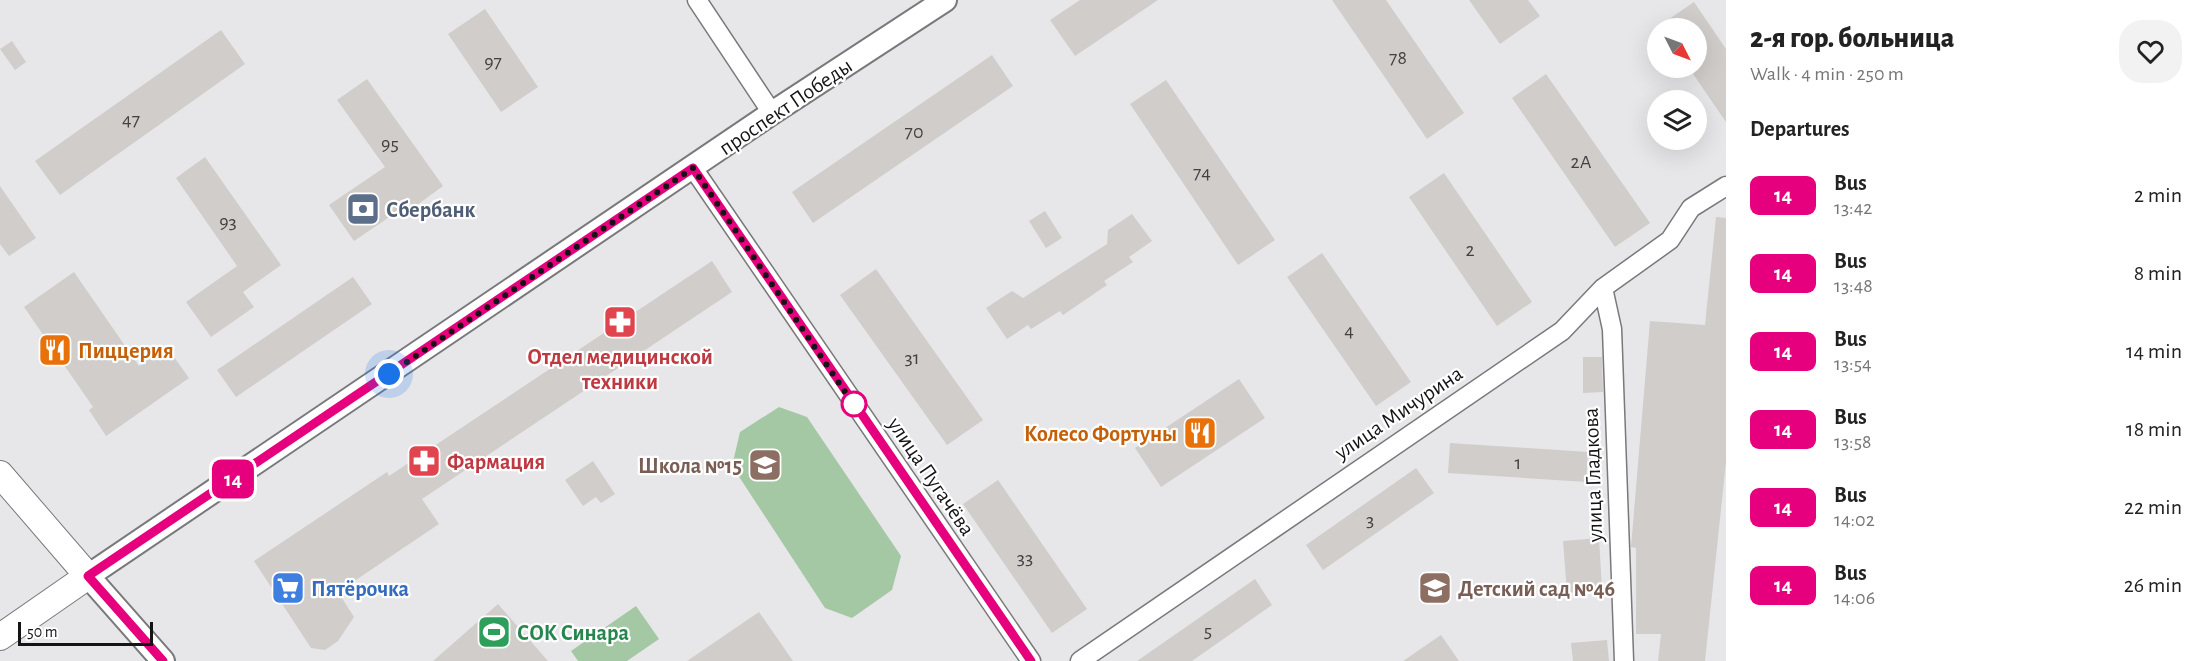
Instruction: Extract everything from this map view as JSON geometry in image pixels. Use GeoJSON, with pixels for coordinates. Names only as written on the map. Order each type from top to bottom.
{"type":"FeatureCollection","features":[{"type":"Feature","properties":{"kind":"main road"},"geometry":{"type":"LineString","coordinates":[[0,474],[88,576]]}},
{"type":"Feature","properties":{"kind":"main road","name":"проспект Победы"},"geometry":{"type":"LineString","coordinates":[[0,637],[88,576]]}},
{"type":"Feature","properties":{"kind":"street"},"geometry":{"type":"LineString","coordinates":[[697,0],[772,113]]}},
{"type":"Feature","properties":{"kind":"street","name":"проспект Победы"},"geometry":{"type":"LineString","coordinates":[[88,576],[772,113],[945,0]]}},
{"type":"Feature","properties":{"kind":"street","name":"улица Пугачёва"},"geometry":{"type":"LineString","coordinates":[[693,168],[1031,661]]}},
{"type":"Feature","properties":{"kind":"street","name":"улица Мичурина"},"geometry":{"type":"LineString","coordinates":[[1080,661],[1562,331],[1603,288],[1670,240],[1691,208],[1726,186]]}},
{"type":"Feature","properties":{"kind":"street","name":"улица Гладкова"},"geometry":{"type":"LineString","coordinates":[[1603,288],[1612,329],[1624,661]]}},
{"type":"Feature","properties":{"kind":"street"},"geometry":{"type":"LineString","coordinates":[[88,576],[163,661]]}},
{"type":"Feature","properties":{"kind":"green space"},"geometry":{"type":"Polygon","coordinates":[[[779,407],[807,417],[901,556],[892,590],[852,618],[825,608],[732,466],[740,432],[779,407]]]}},
{"type":"Feature","properties":{"kind":"green space"},"geometry":{"type":"Polygon","coordinates":[[[636,606],[659,639],[627,661],[578,661],[571,651],[636,606]]]}},
{"type":"Feature","properties":{"kind":"building"},"geometry":{"type":"Polygon","coordinates":[[[1080,0],[1158,0],[1075,56],[1050,20],[1080,0]]]}},
{"type":"Feature","properties":{"kind":"building"},"geometry":{"type":"Polygon","coordinates":[[[1332,0],[1386,0],[1464,113],[1427,139],[1332,0]]]}},
{"type":"Feature","properties":{"kind":"building"},"geometry":{"type":"Polygon","coordinates":[[[1469,0],[1528,0],[1540,16],[1500,44],[1469,0]]]}},
{"type":"Feature","properties":{"kind":"building"},"geometry":{"type":"Polygon","coordinates":[[[1694,2],[1705,18],[1671,18],[1694,2]]]}},
{"type":"Feature","properties":{"kind":"building"},"geometry":{"type":"Polygon","coordinates":[[[485,9],[538,87],[501,112],[448,34],[485,9]]]}},
{"type":"Feature","properties":{"kind":"building"},"geometry":{"type":"Polygon","coordinates":[[[1707,21],[1726,49],[1726,122],[1707,94],[1707,90],[1704,90],[1696,78],[1707,78],[1707,21]]]}},
{"type":"Feature","properties":{"kind":"building"},"geometry":{"type":"Polygon","coordinates":[[[221,30],[245,64],[60,195],[35,161],[221,30]]]}},
{"type":"Feature","properties":{"kind":"building"},"geometry":{"type":"Polygon","coordinates":[[[12,41],[26,62],[15,70],[0,49],[12,41]]]}},
{"type":"Feature","properties":{"kind":"building"},"geometry":{"type":"Polygon","coordinates":[[[992,55],[1013,86],[813,223],[792,192],[992,55]]]}},
{"type":"Feature","properties":{"kind":"building"},"geometry":{"type":"Polygon","coordinates":[[[1546,74],[1650,223],[1615,247],[1512,98],[1546,74]]]}},
{"type":"Feature","properties":{"kind":"building"},"geometry":{"type":"Polygon","coordinates":[[[367,79],[443,186],[413,208],[410,203],[354,241],[329,205],[385,167],[337,100],[367,79]]]}},
{"type":"Feature","properties":{"kind":"building"},"geometry":{"type":"Polygon","coordinates":[[[1166,80],[1275,240],[1238,265],[1130,104],[1166,80]]]}},
{"type":"Feature","properties":{"kind":"building"},"geometry":{"type":"Polygon","coordinates":[[[205,157],[281,265],[243,292],[254,307],[211,337],[186,302],[237,266],[176,178],[205,157]]]}},
{"type":"Feature","properties":{"kind":"building"},"geometry":{"type":"Polygon","coordinates":[[[1444,173],[1532,302],[1497,326],[1409,197],[1444,173]]]}},
{"type":"Feature","properties":{"kind":"building"},"geometry":{"type":"Polygon","coordinates":[[[0,186],[36,238],[9,256],[0,244],[0,186]]]}},
{"type":"Feature","properties":{"kind":"building"},"geometry":{"type":"Polygon","coordinates":[[[1045,211],[1062,238],[1046,248],[1029,221],[1045,211]]]}},
{"type":"Feature","properties":{"kind":"building"},"geometry":{"type":"Polygon","coordinates":[[[1132,214],[1152,241],[1129,257],[1133,262],[1104,281],[1107,285],[1063,315],[1060,311],[1031,329],[1028,325],[1007,339],[986,308],[1012,291],[1023,298],[1107,244],[1108,230],[1132,214]]]}},
{"type":"Feature","properties":{"kind":"building"},"geometry":{"type":"Polygon","coordinates":[[[1716,217],[1726,218],[1726,462],[1705,661],[1658,661],[1661,634],[1636,634],[1636,548],[1631,547],[1650,321],[1705,325],[1716,217]]]}},
{"type":"Feature","properties":{"kind":"building"},"geometry":{"type":"Polygon","coordinates":[[[1322,253],[1411,382],[1376,406],[1287,277],[1322,253]]]}},
{"type":"Feature","properties":{"kind":"building"},"geometry":{"type":"Polygon","coordinates":[[[712,261],[732,292],[422,499],[439,524],[338,592],[354,617],[338,641],[325,650],[311,648],[254,561],[387,472],[389,476],[712,261]]]}},
{"type":"Feature","properties":{"kind":"building"},"geometry":{"type":"Polygon","coordinates":[[[876,269],[983,420],[947,445],[840,295],[876,269]]]}},
{"type":"Feature","properties":{"kind":"building"},"geometry":{"type":"Polygon","coordinates":[[[74,272],[139,366],[167,347],[189,378],[106,436],[89,410],[93,407],[24,307],[74,272]]]}},
{"type":"Feature","properties":{"kind":"building"},"geometry":{"type":"Polygon","coordinates":[[[353,277],[372,304],[236,397],[217,370],[353,277]]]}},
{"type":"Feature","properties":{"kind":"building"},"geometry":{"type":"Polygon","coordinates":[[[1583,357],[1602,357],[1603,392],[1583,393],[1583,357]]]}},
{"type":"Feature","properties":{"kind":"building","name":"Колесо Фортуны"},"geometry":{"type":"Polygon","coordinates":[[[1239,379],[1265,418],[1161,487],[1135,448],[1239,379]]]}},
{"type":"Feature","properties":{"kind":"building"},"geometry":{"type":"Polygon","coordinates":[[[1450,443],[1588,452],[1586,482],[1448,473],[1450,443]]]}},
{"type":"Feature","properties":{"kind":"building"},"geometry":{"type":"Polygon","coordinates":[[[593,461],[615,494],[601,503],[596,497],[583,506],[565,480],[593,461]]]}},
{"type":"Feature","properties":{"kind":"building"},"geometry":{"type":"Polygon","coordinates":[[[1416,468],[1434,493],[1323,570],[1306,545],[1416,468]]]}},
{"type":"Feature","properties":{"kind":"building"},"geometry":{"type":"Polygon","coordinates":[[[998,480],[1087,609],[1052,633],[963,504],[998,480]]]}},
{"type":"Feature","properties":{"kind":"building"},"geometry":{"type":"Polygon","coordinates":[[[1599,538],[1602,590],[1567,593],[1563,541],[1599,538]]]}},
{"type":"Feature","properties":{"kind":"building"},"geometry":{"type":"Polygon","coordinates":[[[1255,579],[1272,605],[1192,661],[1137,661],[1255,579]]]}},
{"type":"Feature","properties":{"kind":"building","name":"СОК Синара"},"geometry":{"type":"Polygon","coordinates":[[[498,604],[548,661],[433,661],[498,604]]]}},
{"type":"Feature","properties":{"kind":"building"},"geometry":{"type":"Polygon","coordinates":[[[759,612],[793,661],[687,661],[759,612]]]}},
{"type":"Feature","properties":{"kind":"building"},"geometry":{"type":"Polygon","coordinates":[[[1441,635],[1459,661],[1403,661],[1441,635]]]}},
{"type":"Feature","properties":{"kind":"building"},"geometry":{"type":"Polygon","coordinates":[[[1607,640],[1609,661],[1573,661],[1571,643],[1607,640]]]}},
{"type":"Feature","properties":{"kind":"bus line","name":"14"},"geometry":{"type":"LineString","coordinates":[[163,661],[88,576],[693,168],[922,506],[1031,661]]}},
{"type":"Feature","properties":{"kind":"place","name":"Сбербанк"},"geometry":{"type":"Point","coordinates":[363,209]}},
{"type":"Feature","properties":{"kind":"place","name":"Отдел медицинской техники"},"geometry":{"type":"Point","coordinates":[620,322]}},
{"type":"Feature","properties":{"kind":"place","name":"Пиццерия"},"geometry":{"type":"Point","coordinates":[55,350]}},
{"type":"Feature","properties":{"kind":"place","name":"Колесо Фортуны"},"geometry":{"type":"Point","coordinates":[1200,433]}},
{"type":"Feature","properties":{"kind":"place","name":"Фармация"},"geometry":{"type":"Point","coordinates":[424,461]}},
{"type":"Feature","properties":{"kind":"place","name":"Школа №15"},"geometry":{"type":"Point","coordinates":[765,465]}},
{"type":"Feature","properties":{"kind":"place","name":"Пятёрочка"},"geometry":{"type":"Point","coordinates":[288,588]}},
{"type":"Feature","properties":{"kind":"place","name":"Детский сад №46"},"geometry":{"type":"Point","coordinates":[1435,588]}},
{"type":"Feature","properties":{"kind":"place","name":"СОК Синара"},"geometry":{"type":"Point","coordinates":[494,632]}},
{"type":"Feature","properties":{"kind":"route"},"geometry":{"type":"LineString","coordinates":[[389,374],[693,168],[856,408],[854,404]]}}]}
